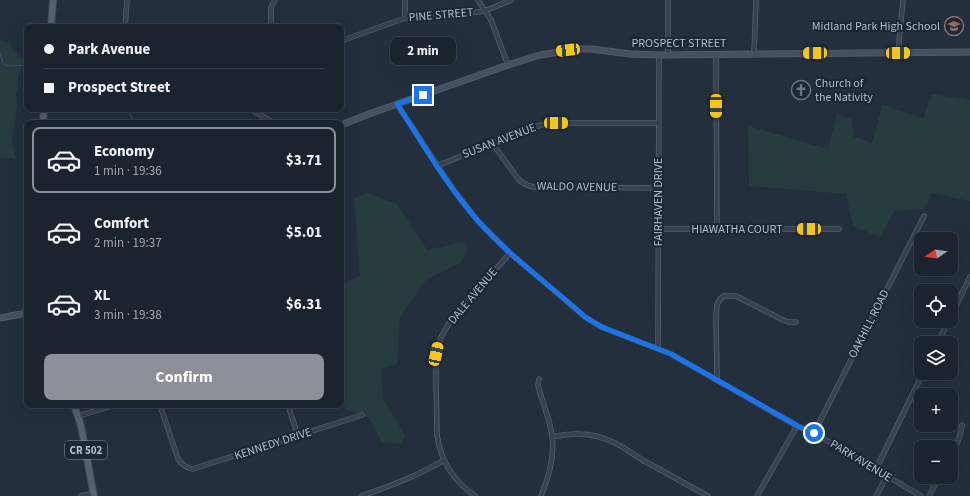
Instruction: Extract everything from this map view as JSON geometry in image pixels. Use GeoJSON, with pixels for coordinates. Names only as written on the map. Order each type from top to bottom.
{"type":"FeatureCollection","features":[{"type":"Feature","properties":{"kind":"main road"},"geometry":{"type":"LineString","coordinates":[[51,24],[53,0]]}},
{"type":"Feature","properties":{"kind":"main road","name":"PROSPECT STREET"},"geometry":{"type":"LineString","coordinates":[[344,124],[508,65],[540,55],[577,49],[658,55],[970,52]]}},
{"type":"Feature","properties":{"kind":"main road"},"geometry":{"type":"LineString","coordinates":[[0,318],[24,314]]}},
{"type":"Feature","properties":{"kind":"main road","name":"CR 502"},"geometry":{"type":"LineString","coordinates":[[75,408],[81,426],[94,495]]}},
{"type":"Feature","properties":{"kind":"street"},"geometry":{"type":"LineString","coordinates":[[125,24],[127,0]]}},
{"type":"Feature","properties":{"kind":"street"},"geometry":{"type":"LineString","coordinates":[[271,24],[271,7],[275,0]]}},
{"type":"Feature","properties":{"kind":"street"},"geometry":{"type":"LineString","coordinates":[[405,0],[405,18]]}},
{"type":"Feature","properties":{"kind":"street"},"geometry":{"type":"LineString","coordinates":[[478,0],[491,20],[508,65]]}},
{"type":"Feature","properties":{"kind":"street","name":"PINE STREET"},"geometry":{"type":"LineString","coordinates":[[344,40],[405,18],[455,15],[485,11],[511,0]]}},
{"type":"Feature","properties":{"kind":"street"},"geometry":{"type":"LineString","coordinates":[[668,0],[668,55]]}},
{"type":"Feature","properties":{"kind":"street"},"geometry":{"type":"LineString","coordinates":[[754,54],[756,0]]}},
{"type":"Feature","properties":{"kind":"street"},"geometry":{"type":"LineString","coordinates":[[898,53],[903,0]]}},
{"type":"Feature","properties":{"kind":"street","name":"FAIRHAVEN DRIVE"},"geometry":{"type":"LineString","coordinates":[[658,55],[658,348]]}},
{"type":"Feature","properties":{"kind":"street"},"geometry":{"type":"LineString","coordinates":[[716,55],[717,229]]}},
{"type":"Feature","properties":{"kind":"street","name":"PARK AVENUE"},"geometry":{"type":"LineString","coordinates":[[397,104],[465,206],[492,236],[510,253],[585,317],[602,327],[671,354],[798,426],[814,433],[921,496]]}},
{"type":"Feature","properties":{"kind":"street"},"geometry":{"type":"LineString","coordinates":[[255,112],[269,120]]}},
{"type":"Feature","properties":{"kind":"street","name":"SUSAN AVENUE"},"geometry":{"type":"LineString","coordinates":[[437,166],[526,129],[546,124],[659,123]]}},
{"type":"Feature","properties":{"kind":"street","name":"WALDO AVENUE"},"geometry":{"type":"LineString","coordinates":[[492,143],[519,180],[528,186],[658,188]]}},
{"type":"Feature","properties":{"kind":"street","name":"OAKHILL ROAD"},"geometry":{"type":"LineString","coordinates":[[814,433],[924,216]]}},
{"type":"Feature","properties":{"kind":"street","name":"HIAWATHA COURT"},"geometry":{"type":"LineString","coordinates":[[658,229],[839,229]]}},
{"type":"Feature","properties":{"kind":"street","name":"DALE AVENUE"},"geometry":{"type":"LineString","coordinates":[[475,496],[455,478],[444,460],[438,444],[436,354],[444,332],[451,320],[510,253]]}},
{"type":"Feature","properties":{"kind":"street"},"geometry":{"type":"LineString","coordinates":[[958,302],[970,277]]}},
{"type":"Feature","properties":{"kind":"street"},"geometry":{"type":"LineString","coordinates":[[717,380],[716,315],[717,305],[720,299],[724,296],[736,296],[781,319],[788,322],[796,322]]}},
{"type":"Feature","properties":{"kind":"street"},"geometry":{"type":"LineString","coordinates":[[539,379],[538,385],[540,394],[552,437],[552,461],[541,496]]}},
{"type":"Feature","properties":{"kind":"street"},"geometry":{"type":"LineString","coordinates":[[876,469],[920,380]]}},
{"type":"Feature","properties":{"kind":"street"},"geometry":{"type":"LineString","coordinates":[[78,416],[104,408]]}},
{"type":"Feature","properties":{"kind":"street","name":"KENNEDY DRIVE"},"geometry":{"type":"LineString","coordinates":[[161,408],[178,459],[183,466],[193,469],[362,415]]}},
{"type":"Feature","properties":{"kind":"street"},"geometry":{"type":"LineString","coordinates":[[289,408],[298,436]]}},
{"type":"Feature","properties":{"kind":"street"},"geometry":{"type":"LineString","coordinates":[[958,442],[962,432],[962,425]]}},
{"type":"Feature","properties":{"kind":"street"},"geometry":{"type":"LineString","coordinates":[[757,496],[798,426]]}},
{"type":"Feature","properties":{"kind":"street"},"geometry":{"type":"LineString","coordinates":[[552,437],[573,434],[603,438],[615,443],[708,496]]}},
{"type":"Feature","properties":{"kind":"street"},"geometry":{"type":"LineString","coordinates":[[361,496],[406,480],[422,473],[444,460]]}},
{"type":"Feature","properties":{"kind":"street"},"geometry":{"type":"LineString","coordinates":[[876,496],[887,476]]}},
{"type":"Feature","properties":{"kind":"street"},"geometry":{"type":"LineString","coordinates":[[929,496],[935,484]]}},
{"type":"Feature","properties":{"kind":"street"},"geometry":{"type":"LineString","coordinates":[[82,496],[94,495]]}},
{"type":"Feature","properties":{"kind":"green space"},"geometry":{"type":"Polygon","coordinates":[[[0,40],[11,45],[16,53],[23,59],[18,78],[18,88],[16,94],[17,106],[12,141],[16,158],[0,158],[0,40]]]}},
{"type":"Feature","properties":{"kind":"green space"},"geometry":{"type":"Polygon","coordinates":[[[932,94],[970,100],[970,201],[932,193],[924,209],[894,211],[880,237],[853,226],[846,194],[749,186],[748,126],[828,149],[837,114],[851,119],[854,137],[872,143],[883,104],[923,119],[932,94]]]}},
{"type":"Feature","properties":{"kind":"green space"},"geometry":{"type":"Polygon","coordinates":[[[367,193],[397,204],[427,250],[463,242],[468,248],[461,262],[425,281],[400,317],[397,364],[381,369],[383,399],[405,435],[400,444],[382,442],[369,418],[345,409],[344,406],[344,283],[360,276],[354,198],[367,193]]]}},
{"type":"Feature","properties":{"kind":"waterway"},"geometry":{"type":"LineString","coordinates":[[0,54],[3,63],[7,66],[24,65]]}},
{"type":"Feature","properties":{"kind":"waterway"},"geometry":{"type":"LineString","coordinates":[[129,112],[133,120]]}},
{"type":"Feature","properties":{"kind":"place","name":"Midland Park High School"},"geometry":{"type":"Point","coordinates":[954,26]}},
{"type":"Feature","properties":{"kind":"place","name":"Church of the Nativity"},"geometry":{"type":"Point","coordinates":[801,90]}},
{"type":"Feature","properties":{"kind":"route"},"geometry":{"type":"LineString","coordinates":[[423,95],[397,104],[450,186],[478,221],[510,253],[585,317],[593,322],[602,327],[671,354],[798,426],[814,433]]}}]}
